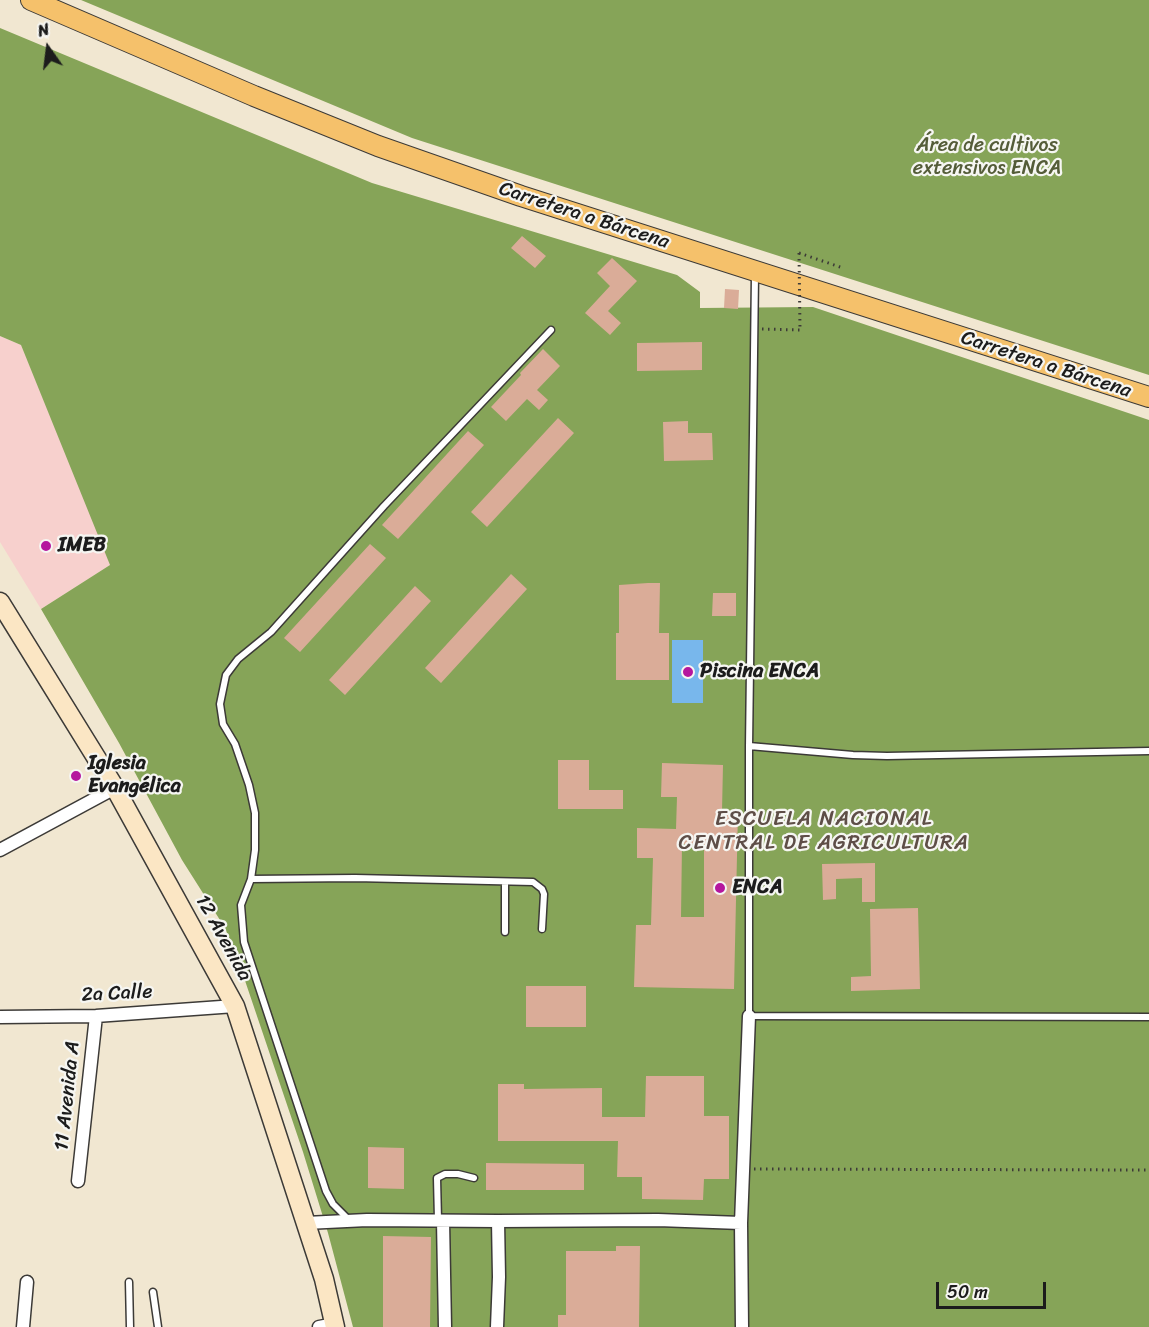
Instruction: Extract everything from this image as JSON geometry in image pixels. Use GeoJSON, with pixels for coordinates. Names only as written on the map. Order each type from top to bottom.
{"type":"FeatureCollection","features":[{"type":"Feature","properties":{"kind":"main road","name":"Carretera a Bárcena"},"geometry":{"type":"LineString","coordinates":[[33,0],[254,96],[378,146],[521,196],[1149,397]]}},
{"type":"Feature","properties":{"kind":"main road","name":"12 Avenida"},"geometry":{"type":"LineString","coordinates":[[2,611],[115,788],[235,1006],[324,1280],[330,1326]]}},
{"type":"Feature","properties":{"kind":"street"},"geometry":{"type":"LineString","coordinates":[[0,850],[115,788]]}},
{"type":"Feature","properties":{"kind":"street","name":"2a Calle"},"geometry":{"type":"LineString","coordinates":[[0,1017],[96,1016],[235,1006]]}},
{"type":"Feature","properties":{"kind":"street","name":"11 Avenida A"},"geometry":{"type":"LineString","coordinates":[[78,1181],[96,1016]]}},
{"type":"Feature","properties":{"kind":"street"},"geometry":{"type":"LineString","coordinates":[[745,1325],[741,1222],[749,1016]]}},
{"type":"Feature","properties":{"kind":"street"},"geometry":{"type":"LineString","coordinates":[[306,1223],[349,1220],[741,1222]]}},
{"type":"Feature","properties":{"kind":"street"},"geometry":{"type":"LineString","coordinates":[[440,1221],[445,1327]]}},
{"type":"Feature","properties":{"kind":"street"},"geometry":{"type":"LineString","coordinates":[[497,1327],[498,1221]]}},
{"type":"Feature","properties":{"kind":"street"},"geometry":{"type":"LineString","coordinates":[[23,1327],[27,1282]]}},
{"type":"Feature","properties":{"kind":"lane"},"geometry":{"type":"LineString","coordinates":[[755,271],[749,746],[749,1016],[1149,1017]]}},
{"type":"Feature","properties":{"kind":"lane"},"geometry":{"type":"LineString","coordinates":[[349,1220],[333,1204],[326,1191],[244,942],[240,905],[251,879],[255,850],[255,813],[249,785],[235,744],[223,724],[220,704],[226,675],[238,659],[272,632],[384,506],[552,330]]}},
{"type":"Feature","properties":{"kind":"lane"},"geometry":{"type":"LineString","coordinates":[[749,746],[887,756],[1149,751]]}},
{"type":"Feature","properties":{"kind":"lane"},"geometry":{"type":"LineString","coordinates":[[251,879],[355,878],[533,882],[542,889],[544,900],[542,929]]}},
{"type":"Feature","properties":{"kind":"lane"},"geometry":{"type":"LineString","coordinates":[[505,882],[505,932]]}},
{"type":"Feature","properties":{"kind":"lane"},"geometry":{"type":"LineString","coordinates":[[440,1221],[437,1178],[445,1174],[474,1178]]}},
{"type":"Feature","properties":{"kind":"lane"},"geometry":{"type":"LineString","coordinates":[[129,1282],[130,1327]]}},
{"type":"Feature","properties":{"kind":"lane"},"geometry":{"type":"LineString","coordinates":[[153,1292],[158,1327]]}},
{"type":"Feature","properties":{"kind":"path"},"geometry":{"type":"LineString","coordinates":[[754,329],[800,330],[799,253],[843,268]]}},
{"type":"Feature","properties":{"kind":"path"},"geometry":{"type":"LineString","coordinates":[[743,1169],[1149,1170]]}},
{"type":"Feature","properties":{"kind":"shaded area"},"geometry":{"type":"Polygon","coordinates":[[[0,336],[21,345],[110,565],[41,609],[0,542],[0,336]]]}},
{"type":"Feature","properties":{"kind":"green space","name":"Área de cultivos extensivos ENCA"},"geometry":{"type":"Polygon","coordinates":[[[81,0],[1149,0],[1149,375],[412,138],[81,0]]]}},
{"type":"Feature","properties":{"kind":"green space"},"geometry":{"type":"Polygon","coordinates":[[[0,28],[372,183],[677,275],[700,292],[700,308],[813,307],[1149,420],[1149,1327],[353,1327],[303,1152],[225,928],[182,860],[119,743],[41,609],[110,565],[21,345],[0,336],[0,28]]]}},
{"type":"Feature","properties":{"kind":"water","name":"Piscina ENCA"},"geometry":{"type":"Polygon","coordinates":[[[672,640],[703,640],[703,703],[672,703],[672,640]]]}},
{"type":"Feature","properties":{"kind":"building"},"geometry":{"type":"Polygon","coordinates":[[[522,236],[546,256],[535,268],[511,248],[522,236]]]}},
{"type":"Feature","properties":{"kind":"building"},"geometry":{"type":"Polygon","coordinates":[[[612,258],[637,281],[608,311],[621,323],[610,335],[585,313],[610,286],[597,273],[612,258]]]}},
{"type":"Feature","properties":{"kind":"building"},"geometry":{"type":"Polygon","coordinates":[[[725,289],[739,290],[738,309],[724,308],[725,289]]]}},
{"type":"Feature","properties":{"kind":"building"},"geometry":{"type":"Polygon","coordinates":[[[702,342],[702,370],[637,371],[637,343],[702,342]]]}},
{"type":"Feature","properties":{"kind":"building"},"geometry":{"type":"Polygon","coordinates":[[[543,349],[560,366],[537,390],[548,400],[539,410],[527,399],[506,421],[491,407],[543,349]]]}},
{"type":"Feature","properties":{"kind":"building"},"geometry":{"type":"Polygon","coordinates":[[[558,418],[574,433],[487,527],[471,512],[558,418]]]}},
{"type":"Feature","properties":{"kind":"building"},"geometry":{"type":"Polygon","coordinates":[[[688,421],[688,433],[712,433],[713,460],[664,461],[663,422],[688,421]]]}},
{"type":"Feature","properties":{"kind":"building"},"geometry":{"type":"Polygon","coordinates":[[[468,431],[484,445],[398,539],[382,525],[468,431]]]}},
{"type":"Feature","properties":{"kind":"building"},"geometry":{"type":"Polygon","coordinates":[[[370,544],[386,558],[300,652],[284,638],[370,544]]]}},
{"type":"Feature","properties":{"kind":"building"},"geometry":{"type":"Polygon","coordinates":[[[511,574],[527,589],[441,683],[425,668],[511,574]]]}},
{"type":"Feature","properties":{"kind":"building"},"geometry":{"type":"Polygon","coordinates":[[[660,583],[659,633],[669,633],[669,680],[616,680],[619,585],[660,583]]]}},
{"type":"Feature","properties":{"kind":"building"},"geometry":{"type":"Polygon","coordinates":[[[415,586],[431,601],[345,695],[329,680],[415,586]]]}},
{"type":"Feature","properties":{"kind":"building"},"geometry":{"type":"Polygon","coordinates":[[[713,593],[736,593],[736,616],[712,616],[713,593]]]}},
{"type":"Feature","properties":{"kind":"building"},"geometry":{"type":"Polygon","coordinates":[[[558,760],[589,760],[589,790],[623,790],[623,809],[558,809],[558,760]]]}},
{"type":"Feature","properties":{"kind":"building","name":"ENCA"},"geometry":{"type":"Polygon","coordinates":[[[662,763],[723,765],[722,811],[738,811],[734,989],[634,987],[636,925],[651,925],[653,858],[637,858],[637,828],[676,829],[677,797],[661,797],[662,763]],[[682,844],[681,917],[704,917],[704,844],[682,844]]]}},
{"type":"Feature","properties":{"kind":"building"},"geometry":{"type":"Polygon","coordinates":[[[875,863],[875,902],[862,902],[862,878],[836,879],[836,899],[823,900],[822,864],[875,863]]]}},
{"type":"Feature","properties":{"kind":"building"},"geometry":{"type":"Polygon","coordinates":[[[918,908],[920,989],[851,991],[851,977],[871,976],[870,909],[918,908]]]}},
{"type":"Feature","properties":{"kind":"building"},"geometry":{"type":"Polygon","coordinates":[[[526,986],[586,986],[586,1027],[526,1027],[526,986]]]}},
{"type":"Feature","properties":{"kind":"building"},"geometry":{"type":"Polygon","coordinates":[[[646,1076],[704,1076],[704,1116],[729,1116],[729,1179],[704,1179],[703,1200],[642,1199],[642,1177],[617,1177],[618,1141],[498,1141],[498,1084],[524,1084],[524,1089],[602,1088],[602,1117],[645,1117],[646,1076]]]}},
{"type":"Feature","properties":{"kind":"building"},"geometry":{"type":"Polygon","coordinates":[[[368,1147],[404,1148],[404,1189],[368,1188],[368,1147]]]}},
{"type":"Feature","properties":{"kind":"building"},"geometry":{"type":"Polygon","coordinates":[[[486,1163],[584,1164],[584,1190],[486,1190],[486,1163]]]}},
{"type":"Feature","properties":{"kind":"building"},"geometry":{"type":"Polygon","coordinates":[[[383,1236],[431,1237],[430,1327],[383,1327],[383,1236]]]}},
{"type":"Feature","properties":{"kind":"building"},"geometry":{"type":"Polygon","coordinates":[[[616,1246],[640,1246],[639,1327],[558,1327],[558,1315],[566,1315],[566,1251],[616,1251],[616,1246]]]}},
{"type":"Feature","properties":{"kind":"place","name":"IMEB"},"geometry":{"type":"Point","coordinates":[46,546]}},
{"type":"Feature","properties":{"kind":"place","name":"Piscina ENCA"},"geometry":{"type":"Point","coordinates":[688,672]}},
{"type":"Feature","properties":{"kind":"place","name":"Iglesia Evangélica"},"geometry":{"type":"Point","coordinates":[76,776]}},
{"type":"Feature","properties":{"kind":"place","name":"ENCA"},"geometry":{"type":"Point","coordinates":[720,888]}},
{"type":"Feature","properties":{"kind":"district","name":"ESCUELA NACIONAL CENTRAL DE AGRICULTURA"},"geometry":{"type":"Point","coordinates":[824,832]}}]}
